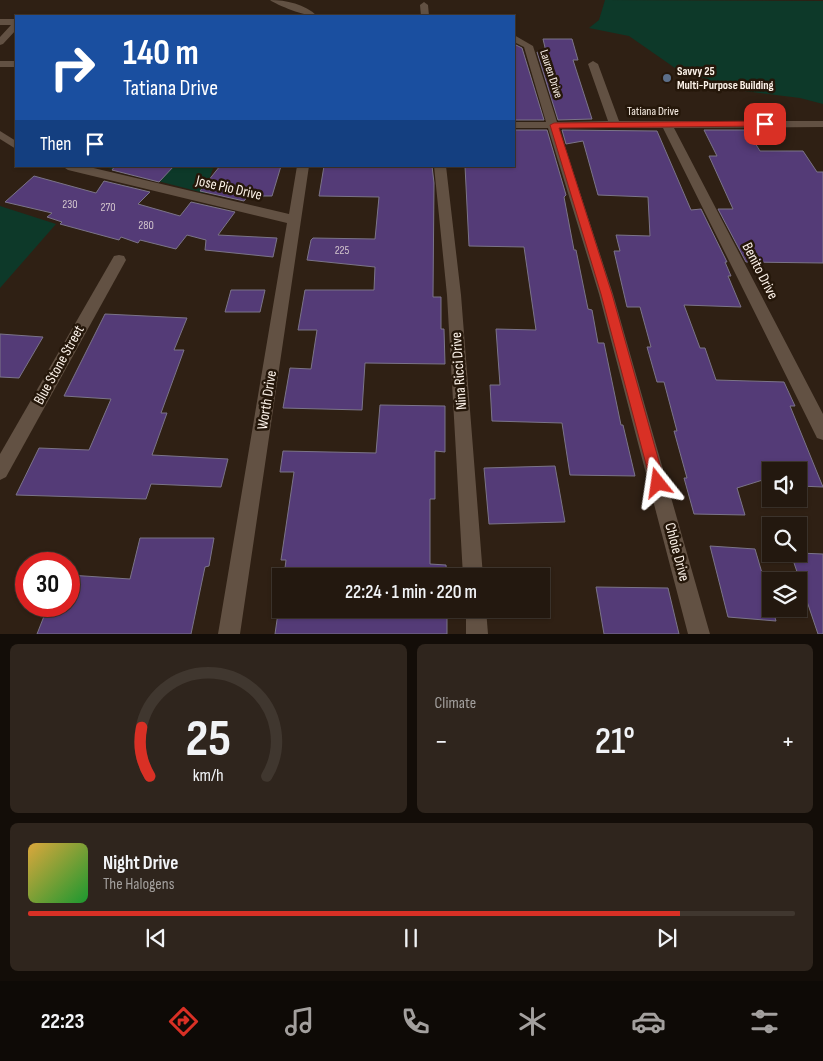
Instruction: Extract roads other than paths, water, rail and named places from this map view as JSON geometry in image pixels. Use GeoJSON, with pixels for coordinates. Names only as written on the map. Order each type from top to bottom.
{"type":"FeatureCollection","features":[{"type":"Feature","properties":{"kind":"street"},"geometry":{"type":"LineString","coordinates":[[274,0],[302,9],[311,15]]}},
{"type":"Feature","properties":{"kind":"street"},"geometry":{"type":"LineString","coordinates":[[424,4],[424,15]]}},
{"type":"Feature","properties":{"kind":"street"},"geometry":{"type":"LineString","coordinates":[[0,22],[15,23]]}},
{"type":"Feature","properties":{"kind":"street"},"geometry":{"type":"LineString","coordinates":[[0,42],[15,24]]}},
{"type":"Feature","properties":{"kind":"street","name":"Lauren Drive"},"geometry":{"type":"LineString","coordinates":[[515,39],[528,46],[554,125]]}},
{"type":"Feature","properties":{"kind":"street"},"geometry":{"type":"LineString","coordinates":[[0,64],[15,64]]}},
{"type":"Feature","properties":{"kind":"street"},"geometry":{"type":"LineString","coordinates":[[593,64],[615,124]]}},
{"type":"Feature","properties":{"kind":"street","name":"Benito Drive"},"geometry":{"type":"LineString","coordinates":[[667,124],[823,432]]}},
{"type":"Feature","properties":{"kind":"street","name":"Tatiana Drive"},"geometry":{"type":"LineString","coordinates":[[515,125],[823,124]]}},
{"type":"Feature","properties":{"kind":"street","name":"Chloie Drive"},"geometry":{"type":"LineString","coordinates":[[554,125],[606,294],[700,634]]}},
{"type":"Feature","properties":{"kind":"street"},"geometry":{"type":"LineString","coordinates":[[0,134],[15,130]]}},
{"type":"Feature","properties":{"kind":"street"},"geometry":{"type":"LineString","coordinates":[[0,134],[15,145]]}},
{"type":"Feature","properties":{"kind":"street","name":"Jose Pio Drive"},"geometry":{"type":"LineString","coordinates":[[72,167],[294,220]]}},
{"type":"Feature","properties":{"kind":"street","name":"Worth Drive"},"geometry":{"type":"LineString","coordinates":[[229,634],[303,167]]}},
{"type":"Feature","properties":{"kind":"street","name":"Nina Ricci Drive"},"geometry":{"type":"LineString","coordinates":[[440,167],[454,295],[473,568]]}},
{"type":"Feature","properties":{"kind":"street","name":"Blue Stone Street"},"geometry":{"type":"LineString","coordinates":[[0,471],[119,260]]}},
{"type":"Feature","properties":{"kind":"street"},"geometry":{"type":"LineString","coordinates":[[477,618],[478,634]]}},
{"type":"Feature","properties":{"kind":"place","name":"Savvy 25 Multi-Purpose Building"},"geometry":{"type":"Point","coordinates":[667,78]}}]}
